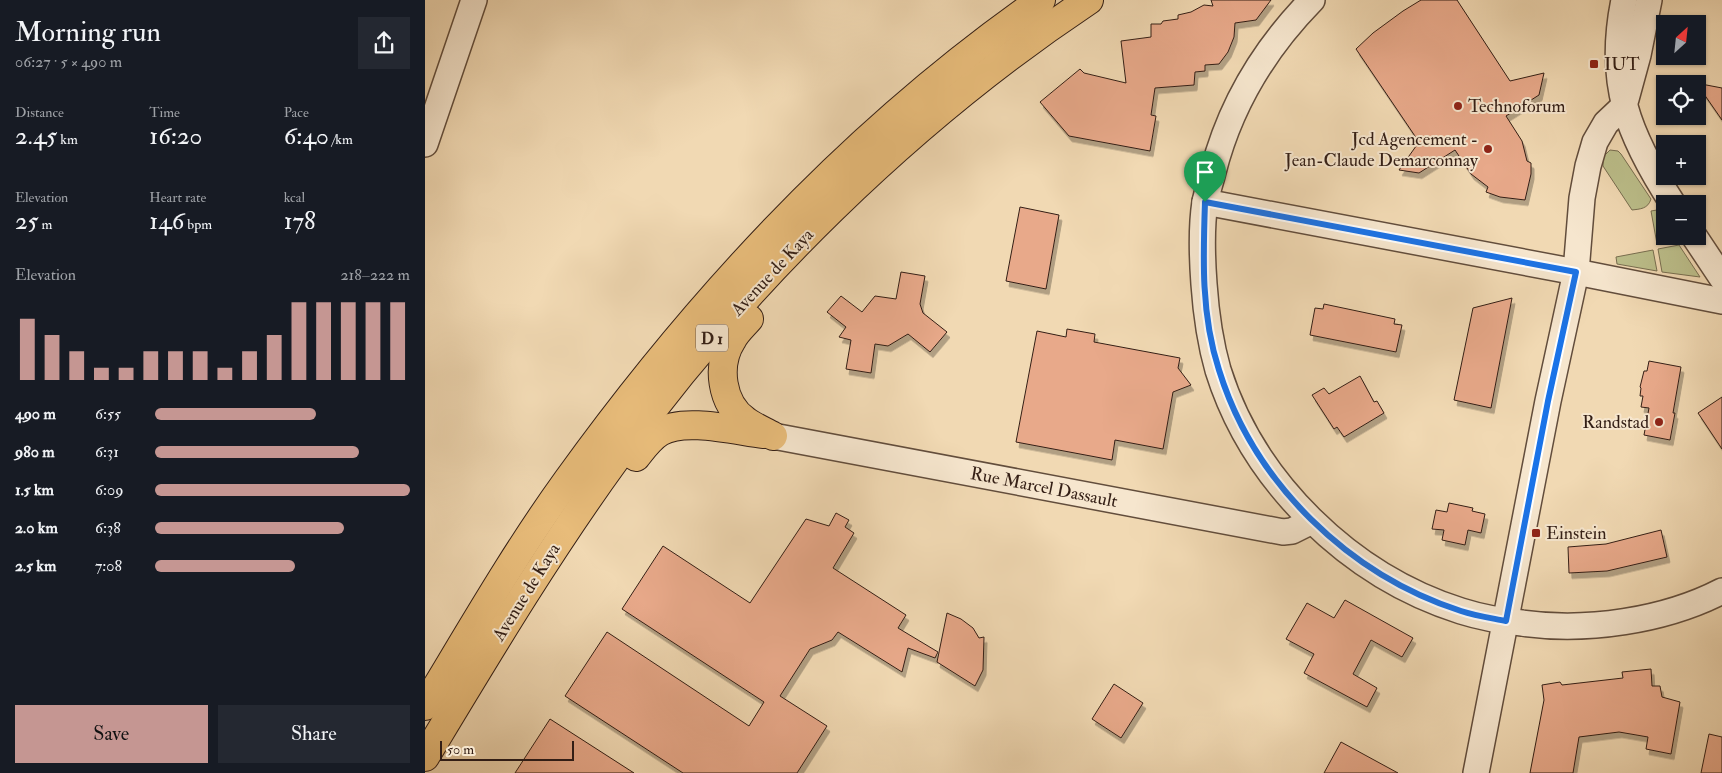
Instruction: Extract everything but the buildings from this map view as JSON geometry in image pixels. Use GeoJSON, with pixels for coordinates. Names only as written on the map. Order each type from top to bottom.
{"type":"FeatureCollection","features":[{"type":"Feature","properties":{"kind":"main road","name":"Avenue de Kaya"},"geometry":{"type":"LineString","coordinates":[[425,706],[497,588],[566,482],[647,375],[698,314],[795,210],[891,119],[942,76],[1041,0]]}},
{"type":"Feature","properties":{"kind":"main road","name":"Avenue de Kaya"},"geometry":{"type":"LineString","coordinates":[[425,756],[558,541],[616,457],[674,383],[771,272],[811,229],[905,143],[1007,58],[1089,0]]}},
{"type":"Feature","properties":{"kind":"main road"},"geometry":{"type":"LineString","coordinates":[[773,436],[745,421],[727,398],[723,372],[725,356],[731,340],[818,242],[865,196],[1053,24]]}},
{"type":"Feature","properties":{"kind":"main road"},"geometry":{"type":"LineString","coordinates":[[510,618],[560,557],[647,442],[661,431],[678,425],[698,424],[773,436]]}},
{"type":"Feature","properties":{"kind":"street"},"geometry":{"type":"LineString","coordinates":[[425,144],[474,0]]}},
{"type":"Feature","properties":{"kind":"street"},"geometry":{"type":"LineString","coordinates":[[1312,0],[1287,25],[1261,61],[1237,105],[1218,150],[1205,202],[1203,260],[1210,335],[1218,370],[1232,406],[1251,443],[1279,483],[1312,520],[1349,553],[1380,574],[1421,596],[1462,612],[1539,626],[1603,624],[1655,615],[1706,600],[1722,591]]}},
{"type":"Feature","properties":{"kind":"street"},"geometry":{"type":"LineString","coordinates":[[1624,0],[1619,26],[1617,53],[1618,78],[1624,106],[1640,149],[1668,195]]}},
{"type":"Feature","properties":{"kind":"street"},"geometry":{"type":"LineString","coordinates":[[1476,773],[1548,401],[1576,272],[1582,198],[1587,166],[1595,142],[1606,123],[1624,106],[1642,40],[1649,0]]}},
{"type":"Feature","properties":{"kind":"street"},"geometry":{"type":"LineString","coordinates":[[1205,202],[1722,301]]}},
{"type":"Feature","properties":{"kind":"street"},"geometry":{"type":"LineString","coordinates":[[1700,245],[1722,278]]}},
{"type":"Feature","properties":{"kind":"street","name":"Rue Marcel Dassault"},"geometry":{"type":"LineString","coordinates":[[773,436],[1283,532],[1292,531],[1312,520]]}},
{"type":"Feature","properties":{"kind":"green space"},"geometry":{"type":"Polygon","coordinates":[[[1610,150],[1618,151],[1621,154],[1651,199],[1646,207],[1632,210],[1603,166],[1603,157],[1610,150]]]}},
{"type":"Feature","properties":{"kind":"green space"},"geometry":{"type":"Polygon","coordinates":[[[1656,210],[1656,238],[1651,211],[1656,210]]]}},
{"type":"Feature","properties":{"kind":"green space"},"geometry":{"type":"Polygon","coordinates":[[[1679,245],[1700,277],[1662,272],[1658,249],[1679,245]]]}},
{"type":"Feature","properties":{"kind":"green space"},"geometry":{"type":"Polygon","coordinates":[[[1653,250],[1657,271],[1617,264],[1616,257],[1653,250]]]}},
{"type":"Feature","properties":{"kind":"place","name":"IUT"},"geometry":{"type":"Point","coordinates":[1594,64]}},
{"type":"Feature","properties":{"kind":"place","name":"Technoforum"},"geometry":{"type":"Point","coordinates":[1458,106]}},
{"type":"Feature","properties":{"kind":"place","name":"Jcd Agencement - Jean-Claude Demarconnay"},"geometry":{"type":"Point","coordinates":[1488,149]}},
{"type":"Feature","properties":{"kind":"place","name":"Randstad"},"geometry":{"type":"Point","coordinates":[1659,422]}},
{"type":"Feature","properties":{"kind":"place","name":"Einstein"},"geometry":{"type":"Point","coordinates":[1536,533]}},
{"type":"Feature","properties":{"kind":"route"},"geometry":{"type":"LineString","coordinates":[[1205,202],[1576,272],[1548,401],[1506,621],[1462,612],[1421,596],[1380,574],[1345,550],[1312,520],[1279,483],[1251,443],[1232,406],[1218,370],[1206,306],[1203,260],[1205,202]]}}]}
